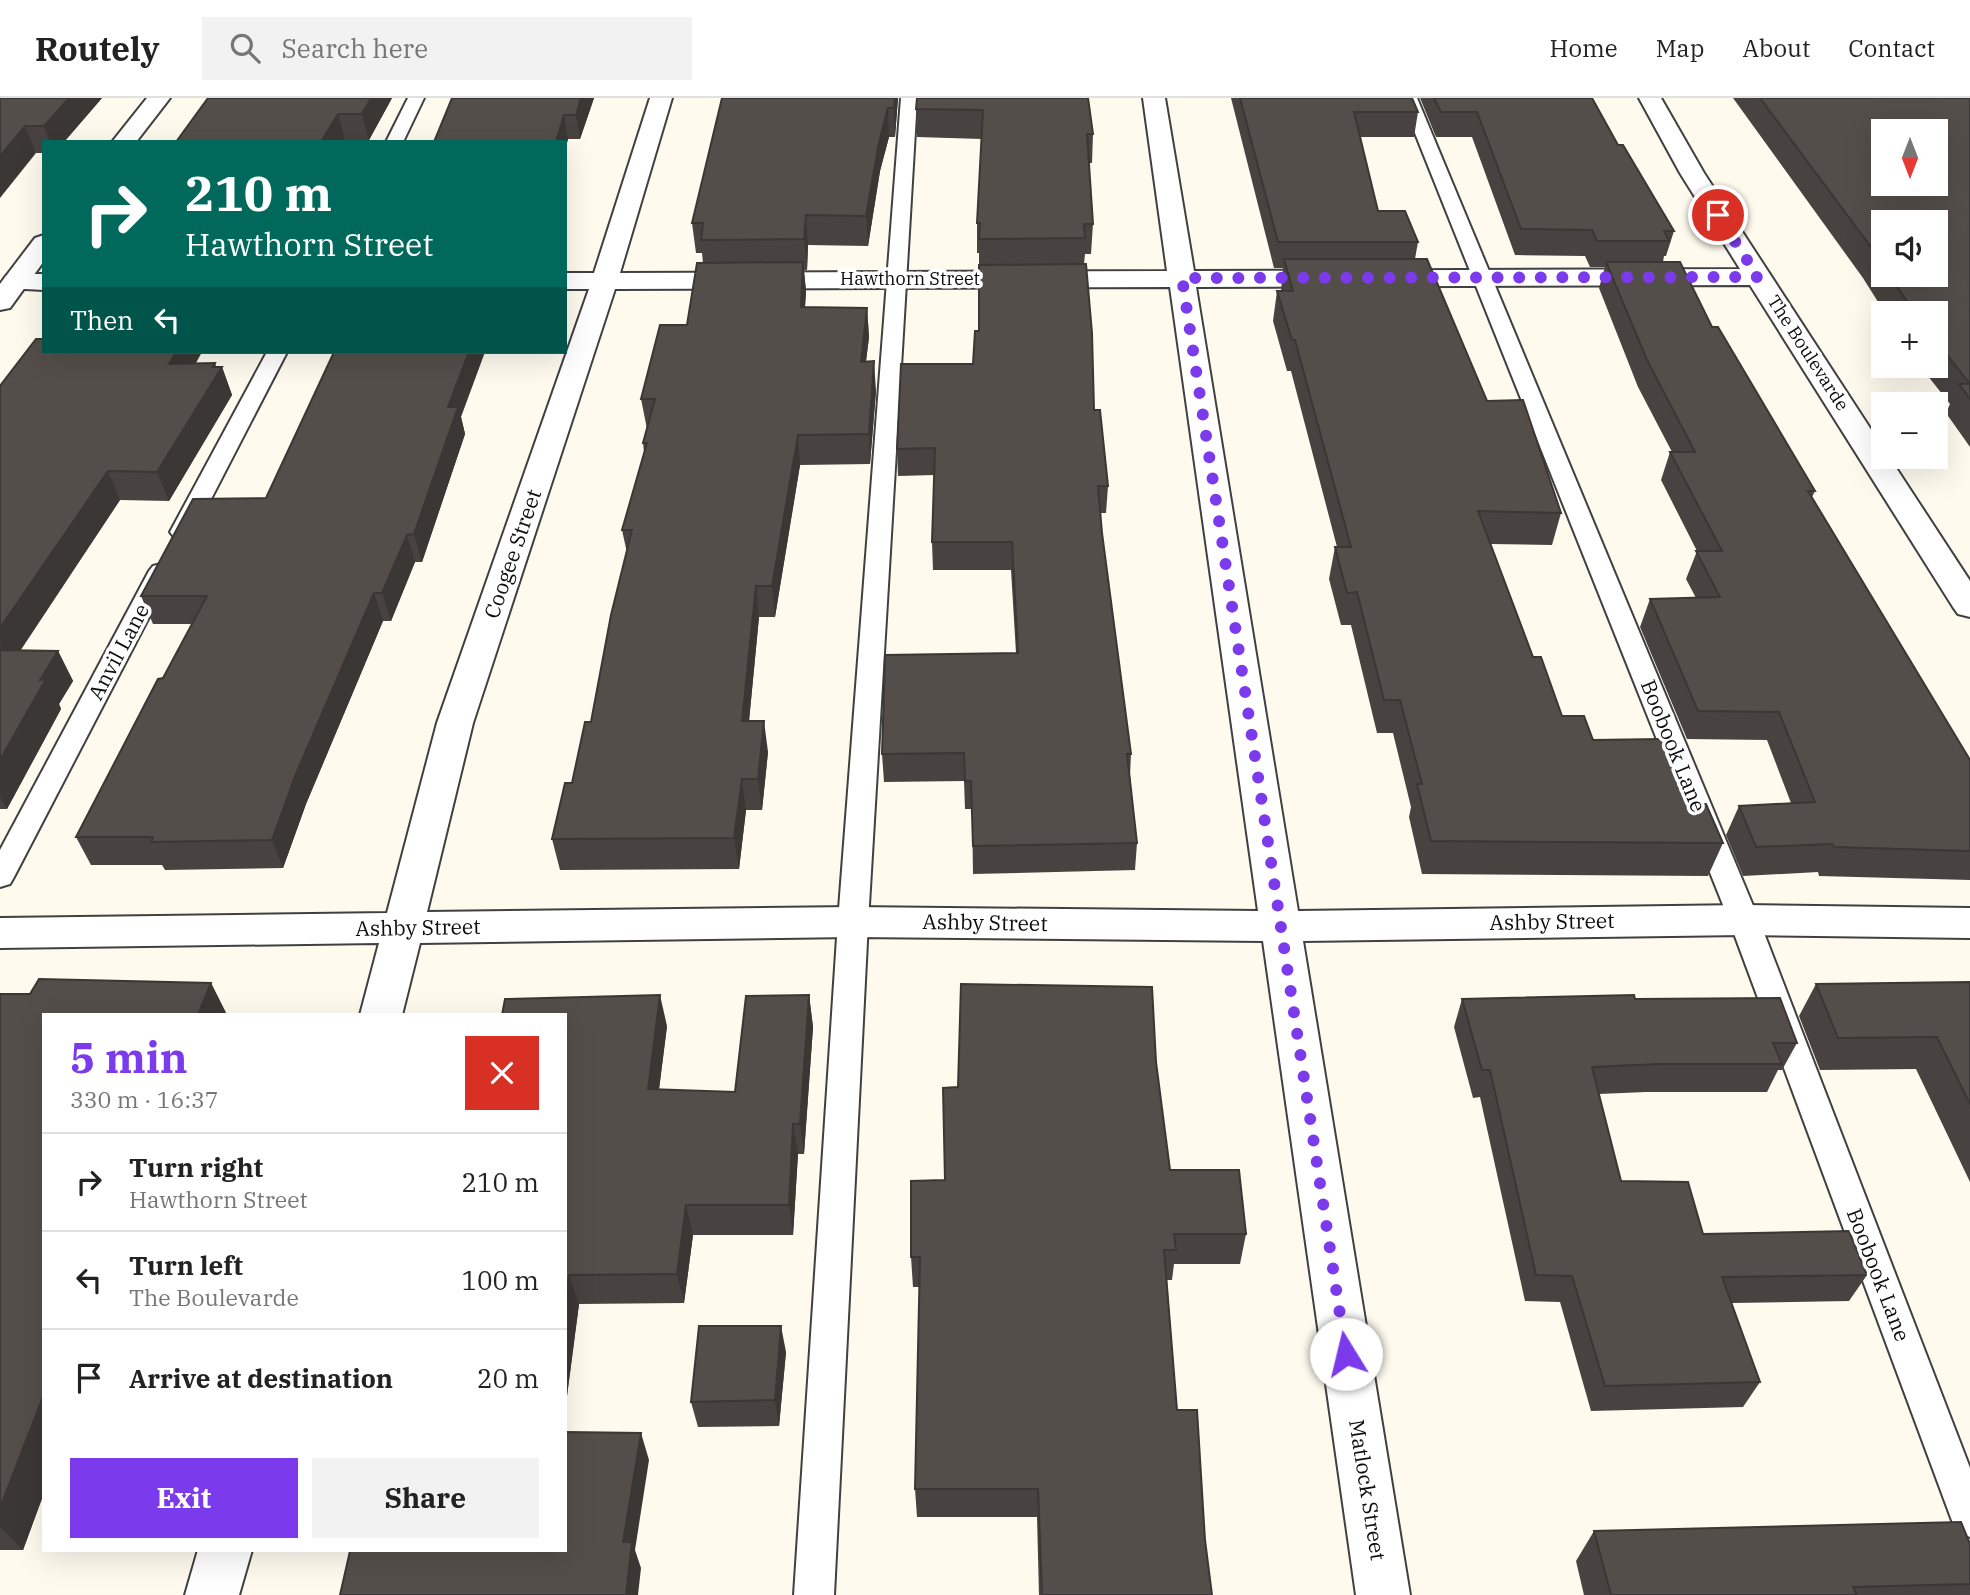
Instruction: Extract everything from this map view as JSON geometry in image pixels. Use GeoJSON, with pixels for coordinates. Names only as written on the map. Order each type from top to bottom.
{"type":"FeatureCollection","features":[{"type":"Feature","properties":{"kind":"street"},"geometry":{"type":"LineString","coordinates":[[126,140],[159,98]]}},
{"type":"Feature","properties":{"kind":"street","name":"Coogee Street"},"geometry":{"type":"LineString","coordinates":[[382,1013],[456,723],[606,280],[661,98]]}},
{"type":"Feature","properties":{"kind":"street","name":"Matlock Street"},"geometry":{"type":"LineString","coordinates":[[1154,98],[1383,1595]]}},
{"type":"Feature","properties":{"kind":"street","name":"The Boulevarde"},"geometry":{"type":"LineString","coordinates":[[1650,98],[1692,173],[1970,607]]}},
{"type":"Feature","properties":{"kind":"street"},"geometry":{"type":"LineString","coordinates":[[8,292],[42,246]]}},
{"type":"Feature","properties":{"kind":"street","name":"Hawthorn Street"},"geometry":{"type":"LineString","coordinates":[[567,281],[1758,277]]}},
{"type":"Feature","properties":{"kind":"street"},"geometry":{"type":"LineString","coordinates":[[8,292],[42,283]]}},
{"type":"Feature","properties":{"kind":"street","name":"Ashby Street"},"geometry":{"type":"LineString","coordinates":[[0,933],[853,922],[1281,926],[1744,920],[1970,923]]}},
{"type":"Feature","properties":{"kind":"street"},"geometry":{"type":"LineString","coordinates":[[212,1595],[224,1552]]}},
{"type":"Feature","properties":{"kind":"lane"},"geometry":{"type":"LineString","coordinates":[[395,140],[416,98]]}},
{"type":"Feature","properties":{"kind":"lane"},"geometry":{"type":"LineString","coordinates":[[814,1595],[853,922],[909,98]]}},
{"type":"Feature","properties":{"kind":"lane","name":"Boobook Lane"},"geometry":{"type":"LineString","coordinates":[[1409,98],[1744,920],[1970,1518]]}},
{"type":"Feature","properties":{"kind":"lane","name":"Anvil Lane"},"geometry":{"type":"LineString","coordinates":[[0,877],[275,354]]}},
{"type":"Feature","properties":{"kind":"building"},"geometry":{"type":"Polygon","coordinates":[[[0,98],[69,98],[44,126],[25,126],[0,156],[0,98]]]}},
{"type":"Feature","properties":{"kind":"building"},"geometry":{"type":"Polygon","coordinates":[[[208,98],[371,98],[362,114],[338,114],[322,140],[177,140],[208,98]]]}},
{"type":"Feature","properties":{"kind":"building"},"geometry":{"type":"Polygon","coordinates":[[[452,98],[581,98],[576,115],[564,115],[557,140],[435,140],[452,98]]]}},
{"type":"Feature","properties":{"kind":"building"},"geometry":{"type":"Polygon","coordinates":[[[722,98],[895,98],[894,108],[888,108],[879,142],[866,216],[806,215],[804,239],[701,240],[703,223],[692,223],[722,98]]]}},
{"type":"Feature","properties":{"kind":"building"},"geometry":{"type":"Polygon","coordinates":[[[917,98],[1088,98],[1093,134],[1087,134],[1093,224],[1084,224],[1085,238],[979,239],[980,223],[977,223],[983,110],[916,109],[917,98]]]}},
{"type":"Feature","properties":{"kind":"building"},"geometry":{"type":"Polygon","coordinates":[[[1240,98],[1412,98],[1418,112],[1354,112],[1378,211],[1405,211],[1418,242],[1278,242],[1240,98]]]}},
{"type":"Feature","properties":{"kind":"building"},"geometry":{"type":"Polygon","coordinates":[[[1434,98],[1592,98],[1618,145],[1623,145],[1674,231],[1664,231],[1669,241],[1597,241],[1592,230],[1521,229],[1477,112],[1441,112],[1434,98]]]}},
{"type":"Feature","properties":{"kind":"building"},"geometry":{"type":"Polygon","coordinates":[[[1760,98],[1970,98],[1970,384],[1948,356],[1948,301],[1907,301],[1897,287],[1948,287],[1948,210],[1871,210],[1871,247],[1760,98]]]}},
{"type":"Feature","properties":{"kind":"building"},"geometry":{"type":"Polygon","coordinates":[[[1284,259],[1427,259],[1487,401],[1523,400],[1561,513],[1478,511],[1533,657],[1541,657],[1562,716],[1584,716],[1593,740],[1661,739],[1686,805],[1706,804],[1723,843],[1431,841],[1417,784],[1422,784],[1400,700],[1384,700],[1357,592],[1347,593],[1335,547],[1351,547],[1295,340],[1292,340],[1277,291],[1293,291],[1284,259]]]}},
{"type":"Feature","properties":{"kind":"building"},"geometry":{"type":"Polygon","coordinates":[[[803,262],[801,307],[867,308],[861,362],[874,361],[869,434],[798,435],[772,586],[756,586],[742,721],[764,721],[758,779],[742,779],[734,838],[552,839],[565,783],[572,783],[585,722],[591,722],[611,615],[632,530],[622,530],[647,443],[643,443],[655,399],[641,399],[660,325],[687,325],[697,263],[803,262]]]}},
{"type":"Feature","properties":{"kind":"building"},"geometry":{"type":"Polygon","coordinates":[[[1606,262],[1680,262],[1712,327],[1718,327],[1815,491],[1808,491],[1970,760],[1970,851],[1834,847],[1832,844],[1756,847],[1739,806],[1815,802],[1779,712],[1698,711],[1650,599],[1720,597],[1696,551],[1722,551],[1670,452],[1695,452],[1647,360],[1606,262]]]}},
{"type":"Feature","properties":{"kind":"building"},"geometry":{"type":"Polygon","coordinates":[[[1086,264],[1092,333],[1094,410],[1100,410],[1108,486],[1098,486],[1102,533],[1131,754],[1127,754],[1137,843],[973,846],[971,781],[965,781],[964,753],[882,754],[885,655],[1018,653],[1012,542],[932,542],[935,448],[897,449],[901,364],[973,364],[975,331],[979,331],[979,265],[1086,264]]]}},
{"type":"Feature","properties":{"kind":"building"},"geometry":{"type":"Polygon","coordinates":[[[36,339],[42,339],[42,354],[175,354],[169,364],[215,363],[213,367],[222,367],[157,472],[108,471],[0,628],[0,386],[36,339]]]}},
{"type":"Feature","properties":{"kind":"building"},"geometry":{"type":"Polygon","coordinates":[[[333,354],[468,354],[448,407],[458,407],[414,534],[407,535],[382,593],[374,593],[295,776],[272,840],[151,842],[153,837],[76,837],[158,679],[163,678],[207,596],[141,596],[193,499],[266,498],[333,354]]]}},
{"type":"Feature","properties":{"kind":"building"},"geometry":{"type":"Polygon","coordinates":[[[1959,384],[1970,384],[1970,399],[1959,384]]]}},
{"type":"Feature","properties":{"kind":"building"},"geometry":{"type":"Polygon","coordinates":[[[0,650],[58,651],[40,680],[46,679],[0,760],[0,650]]]}},
{"type":"Feature","properties":{"kind":"building"},"geometry":{"type":"Polygon","coordinates":[[[39,979],[211,983],[199,1013],[42,1013],[42,1399],[0,1508],[0,994],[30,994],[39,979]]]}},
{"type":"Feature","properties":{"kind":"building"},"geometry":{"type":"Polygon","coordinates":[[[1970,982],[1970,1104],[1937,1037],[1838,1038],[1816,984],[1970,982]]]}},
{"type":"Feature","properties":{"kind":"building"},"geometry":{"type":"Polygon","coordinates":[[[961,984],[1152,987],[1156,1062],[1170,1170],[1239,1170],[1246,1234],[1174,1234],[1176,1250],[1164,1250],[1177,1410],[1197,1410],[1205,1540],[1212,1595],[1042,1595],[1038,1489],[915,1489],[920,1257],[911,1257],[911,1181],[945,1180],[943,1088],[958,1087],[961,984]]]}},
{"type":"Feature","properties":{"kind":"building"},"geometry":{"type":"Polygon","coordinates":[[[660,995],[648,1089],[735,1092],[746,996],[809,995],[800,1124],[793,1124],[789,1205],[686,1205],[677,1274],[569,1275],[567,1290],[567,1013],[502,1013],[505,999],[660,995]]]}},
{"type":"Feature","properties":{"kind":"building"},"geometry":{"type":"Polygon","coordinates":[[[1634,995],[1635,999],[1780,998],[1797,1043],[1773,1043],[1782,1064],[1592,1067],[1621,1181],[1688,1182],[1703,1234],[1849,1231],[1867,1275],[1722,1277],[1760,1382],[1605,1386],[1572,1276],[1536,1275],[1490,1070],[1482,1070],[1462,999],[1634,995]]]}},
{"type":"Feature","properties":{"kind":"building"},"geometry":{"type":"Polygon","coordinates":[[[699,1326],[781,1326],[775,1400],[691,1402],[699,1326]]]}},
{"type":"Feature","properties":{"kind":"building"},"geometry":{"type":"Polygon","coordinates":[[[567,1432],[641,1433],[623,1542],[632,1542],[626,1595],[340,1595],[350,1552],[567,1552],[567,1432]]]}},
{"type":"Feature","properties":{"kind":"building"},"geometry":{"type":"Polygon","coordinates":[[[1961,1522],[1970,1544],[1970,1584],[1853,1587],[1857,1595],[1611,1595],[1594,1531],[1961,1522]]]}},
{"type":"Feature","properties":{"kind":"route"},"geometry":{"type":"LineString","coordinates":[[1346,1354],[1182,278],[1758,277],[1718,215]]}}]}
